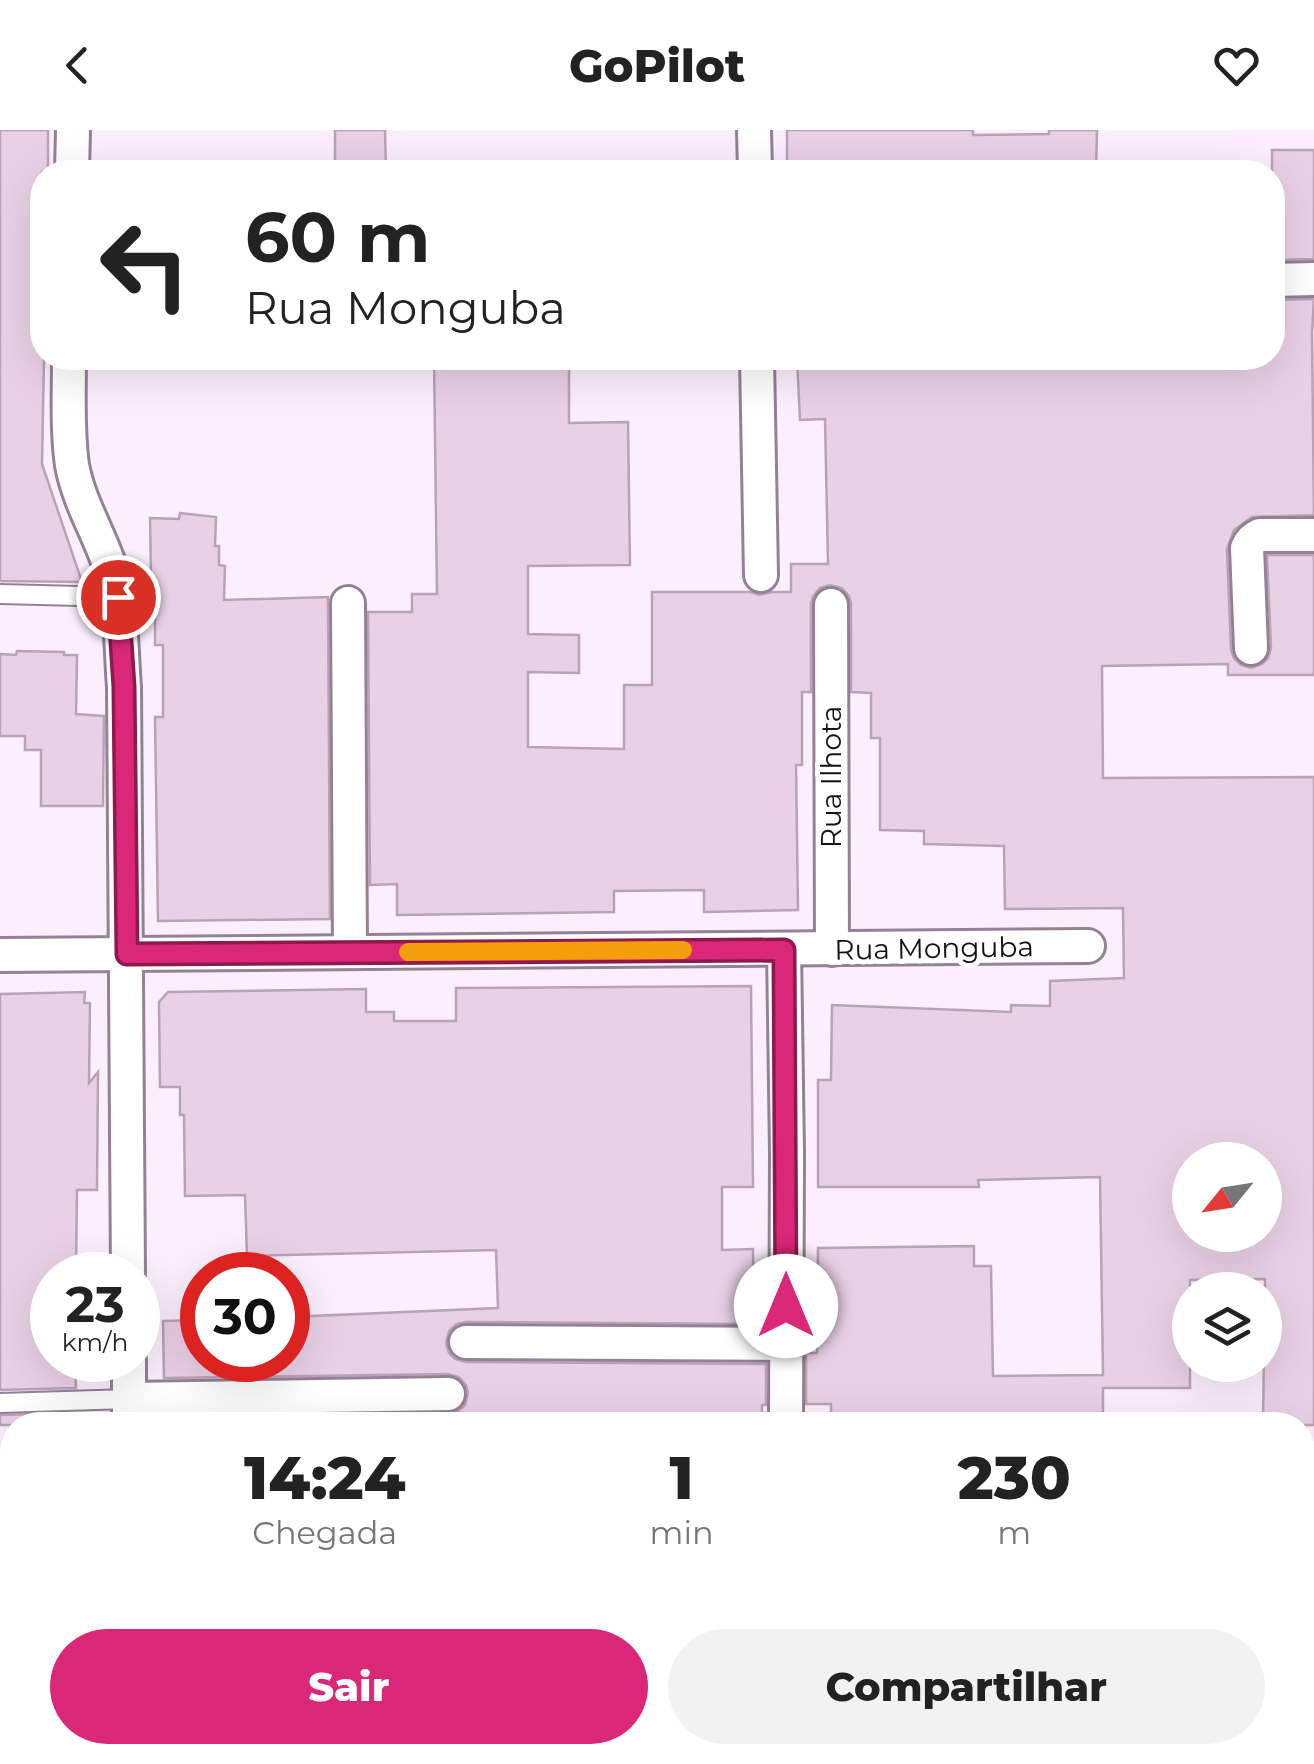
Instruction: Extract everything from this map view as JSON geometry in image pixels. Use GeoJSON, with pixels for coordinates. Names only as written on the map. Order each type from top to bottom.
{"type":"FeatureCollection","features":[{"type":"Feature","properties":{"kind":"street"},"geometry":{"type":"LineString","coordinates":[[73,160],[74,130]]}},
{"type":"Feature","properties":{"kind":"street"},"geometry":{"type":"LineString","coordinates":[[754,130],[755,160]]}},
{"type":"Feature","properties":{"kind":"street"},"geometry":{"type":"LineString","coordinates":[[1285,280],[1314,279]]}},
{"type":"Feature","properties":{"kind":"street"},"geometry":{"type":"LineString","coordinates":[[69,370],[72,466],[118,597],[124,687],[128,1252]]}},
{"type":"Feature","properties":{"kind":"street"},"geometry":{"type":"LineString","coordinates":[[757,370],[761,575]]}},
{"type":"Feature","properties":{"kind":"street"},"geometry":{"type":"LineString","coordinates":[[1251,648],[1247,548],[1250,542],[1260,535],[1314,535]]}},
{"type":"Feature","properties":{"kind":"street"},"geometry":{"type":"LineString","coordinates":[[348,603],[350,952]]}},
{"type":"Feature","properties":{"kind":"street","name":"Rua Ilhota"},"geometry":{"type":"LineString","coordinates":[[831,605],[832,949]]}},
{"type":"Feature","properties":{"kind":"street","name":"Rua Monguba"},"geometry":{"type":"LineString","coordinates":[[0,955],[1088,946]]}},
{"type":"Feature","properties":{"kind":"street"},"geometry":{"type":"LineString","coordinates":[[784,950],[786,1412]]}},
{"type":"Feature","properties":{"kind":"street"},"geometry":{"type":"LineString","coordinates":[[466,1342],[786,1344]]}},
{"type":"Feature","properties":{"kind":"street"},"geometry":{"type":"LineString","coordinates":[[129,1382],[129,1412],[448,1394]]}},
{"type":"Feature","properties":{"kind":"lane"},"geometry":{"type":"LineString","coordinates":[[0,594],[118,597]]}},
{"type":"Feature","properties":{"kind":"lane"},"geometry":{"type":"LineString","coordinates":[[0,1403],[129,1412]]}},
{"type":"Feature","properties":{"kind":"building"},"geometry":{"type":"Polygon","coordinates":[[[0,130],[48,130],[48,160],[30,160],[30,370],[44,370],[42,464],[82,582],[0,581],[0,130]]]}},
{"type":"Feature","properties":{"kind":"building"},"geometry":{"type":"Polygon","coordinates":[[[335,130],[385,130],[386,160],[335,160],[335,130]]]}},
{"type":"Feature","properties":{"kind":"building"},"geometry":{"type":"Polygon","coordinates":[[[787,130],[973,130],[973,135],[1097,130],[1096,160],[787,160],[787,130]]]}},
{"type":"Feature","properties":{"kind":"building"},"geometry":{"type":"Polygon","coordinates":[[[1272,150],[1314,150],[1314,259],[1285,260],[1285,160],[1272,160],[1272,150]]]}},
{"type":"Feature","properties":{"kind":"building"},"geometry":{"type":"Polygon","coordinates":[[[1314,299],[1314,515],[1252,517],[1234,530],[1227,549],[1231,650],[1241,665],[1251,668],[1268,658],[1271,648],[1267,555],[1314,555],[1314,675],[1228,675],[1228,664],[1102,666],[1103,778],[1314,777],[1314,1412],[1263,1412],[1264,1382],[1282,1382],[1282,1272],[1172,1272],[1172,1382],[1190,1382],[1190,1388],[1103,1388],[1103,1412],[831,1412],[831,1404],[806,1404],[806,1353],[817,1353],[818,1248],[974,1246],[974,1266],[991,1266],[993,1376],[1103,1375],[1100,1177],[978,1180],[979,1187],[818,1187],[818,1080],[831,1080],[832,1005],[1011,1012],[1011,1005],[1050,1006],[1050,981],[1124,978],[1123,908],[1005,909],[1004,846],[924,844],[924,831],[880,830],[880,738],[871,738],[871,693],[851,692],[851,604],[842,588],[820,588],[811,604],[811,692],[802,692],[802,765],[796,765],[798,910],[704,912],[704,890],[614,891],[614,912],[397,915],[397,884],[370,885],[368,612],[412,612],[412,594],[437,594],[434,370],[569,370],[569,423],[628,422],[630,565],[528,566],[528,634],[579,635],[579,673],[528,672],[528,747],[624,749],[624,685],[652,685],[652,592],[791,592],[791,564],[828,564],[825,419],[800,420],[798,370],[1285,370],[1285,300],[1314,299]]]}},
{"type":"Feature","properties":{"kind":"building"},"geometry":{"type":"Polygon","coordinates":[[[180,513],[216,517],[215,546],[219,546],[219,565],[225,566],[224,600],[328,597],[330,919],[158,921],[155,717],[163,717],[163,645],[155,645],[150,518],[179,519],[180,513]]]}},
{"type":"Feature","properties":{"kind":"building"},"geometry":{"type":"Polygon","coordinates":[[[17,651],[77,655],[76,714],[104,716],[103,806],[41,806],[41,750],[25,750],[25,736],[0,736],[0,654],[16,655],[17,651]]]}},
{"type":"Feature","properties":{"kind":"building"},"geometry":{"type":"Polygon","coordinates":[[[751,986],[753,1187],[722,1187],[722,1250],[753,1249],[754,1324],[466,1322],[449,1331],[446,1343],[455,1359],[466,1362],[766,1364],[766,1405],[762,1405],[762,1412],[457,1412],[465,1405],[468,1393],[459,1377],[448,1374],[310,1376],[310,1316],[498,1308],[496,1250],[247,1252],[245,1195],[185,1196],[180,1087],[160,1087],[159,1002],[168,992],[366,989],[366,1012],[394,1012],[394,1021],[456,1021],[456,988],[751,986]]]}},
{"type":"Feature","properties":{"kind":"building"},"geometry":{"type":"Polygon","coordinates":[[[85,992],[84,1003],[90,1003],[89,1083],[98,1072],[97,1190],[77,1190],[76,1252],[30,1252],[30,1382],[76,1382],[76,1388],[0,1390],[0,994],[85,992]]]}},
{"type":"Feature","properties":{"kind":"building"},"geometry":{"type":"Polygon","coordinates":[[[163,1321],[180,1321],[180,1378],[164,1378],[163,1321]]]}},
{"type":"Feature","properties":{"kind":"slow traffic"},"geometry":{"type":"LineString","coordinates":[[408,952],[683,950]]}},
{"type":"Feature","properties":{"kind":"route"},"geometry":{"type":"LineString","coordinates":[[118,597],[124,687],[127,954],[784,950],[786,1306]]}}]}
